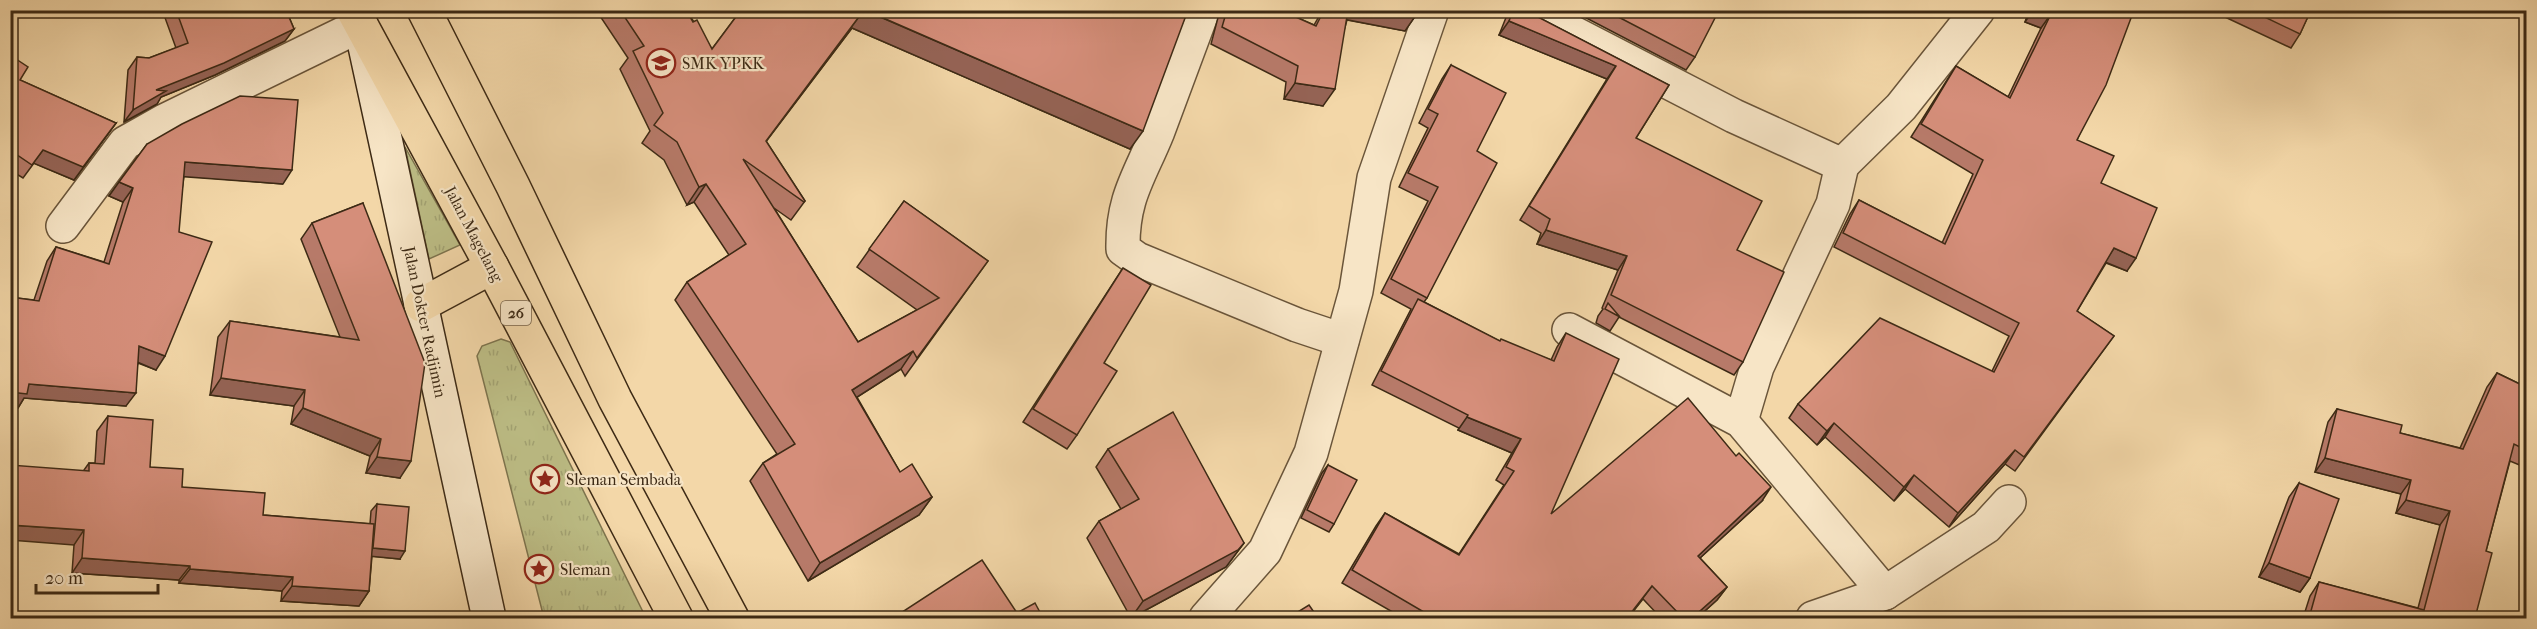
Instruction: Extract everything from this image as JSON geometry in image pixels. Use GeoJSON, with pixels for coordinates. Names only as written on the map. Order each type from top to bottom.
{"type":"FeatureCollection","features":[{"type":"Feature","properties":{"kind":"highway"},"geometry":{"type":"LineString","coordinates":[[425,11],[518,196],[615,399],[732,618]]}},
{"type":"Feature","properties":{"kind":"highway","name":"Jalan Magelang"},"geometry":{"type":"LineString","coordinates":[[357,18],[492,267],[676,618]]}},
{"type":"Feature","properties":{"kind":"highway"},"geometry":{"type":"LineString","coordinates":[[421,305],[492,267]]}},
{"type":"Feature","properties":{"kind":"street"},"geometry":{"type":"LineString","coordinates":[[1203,10],[1157,134],[1130,193],[1122,222],[1123,249],[1137,259],[1297,325],[1342,339]]}},
{"type":"Feature","properties":{"kind":"street"},"geometry":{"type":"LineString","coordinates":[[1206,618],[1266,551],[1311,453],[1356,291],[1374,178],[1432,10]]}},
{"type":"Feature","properties":{"kind":"street"},"geometry":{"type":"LineString","coordinates":[[1529,10],[1734,116],[1842,165]]}},
{"type":"Feature","properties":{"kind":"street"},"geometry":{"type":"LineString","coordinates":[[1741,421],[1757,367],[1833,204],[1842,165],[1901,107],[1978,10]]}},
{"type":"Feature","properties":{"kind":"street"},"geometry":{"type":"LineString","coordinates":[[63,226],[125,143],[357,18]]}},
{"type":"Feature","properties":{"kind":"street","name":"Jalan Dokter Radjimin"},"geometry":{"type":"LineString","coordinates":[[357,18],[489,618]]}},
{"type":"Feature","properties":{"kind":"street"},"geometry":{"type":"LineString","coordinates":[[1569,330],[1741,421],[1885,593]]}},
{"type":"Feature","properties":{"kind":"street"},"geometry":{"type":"LineString","coordinates":[[1813,618],[1885,593],[1986,527],[2009,502]]}},
{"type":"Feature","properties":{"kind":"green space"},"geometry":{"type":"Polygon","coordinates":[[[405,147],[460,245],[429,259],[405,147]]]}},
{"type":"Feature","properties":{"kind":"green space"},"geometry":{"type":"Polygon","coordinates":[[[501,339],[510,342],[646,618],[544,618],[477,356],[482,346],[501,339]]]}},
{"type":"Feature","properties":{"kind":"building"},"geometry":{"type":"Polygon","coordinates":[[[176,10],[286,10],[294,29],[224,63],[156,90],[166,91],[133,110],[137,57],[149,58],[188,43],[176,10]]]}},
{"type":"Feature","properties":{"kind":"building"},"geometry":{"type":"Polygon","coordinates":[[[620,10],[686,10],[693,22],[697,20],[712,49],[741,10],[864,10],[766,141],[805,201],[743,159],[858,342],[939,298],[869,249],[904,201],[988,261],[917,358],[913,351],[852,390],[900,472],[912,464],[932,497],[820,563],[763,463],[795,444],[687,282],[746,244],[706,184],[699,187],[677,142],[654,125],[663,113],[633,51],[644,46],[620,10]]]}},
{"type":"Feature","properties":{"kind":"building"},"geometry":{"type":"Polygon","coordinates":[[[865,10],[1188,10],[1143,131],[865,10]]]}},
{"type":"Feature","properties":{"kind":"building"},"geometry":{"type":"Polygon","coordinates":[[[1227,10],[1280,10],[1316,26],[1324,10],[1348,10],[1335,89],[1295,83],[1298,66],[1222,27],[1227,10]]]}},
{"type":"Feature","properties":{"kind":"building"},"geometry":{"type":"Polygon","coordinates":[[[1394,10],[1418,10],[1416,15],[1394,10]]]}},
{"type":"Feature","properties":{"kind":"building"},"geometry":{"type":"Polygon","coordinates":[[[1513,10],[1527,10],[1669,85],[1636,138],[1762,201],[1737,250],[1784,272],[1743,362],[1611,295],[1627,256],[1546,230],[1550,219],[1529,206],[1616,66],[1509,21],[1513,10]]]}},
{"type":"Feature","properties":{"kind":"building"},"geometry":{"type":"Polygon","coordinates":[[[1605,10],[1637,10],[1642,13],[1643,10],[1705,10],[1716,16],[1695,57],[1605,10]]]}},
{"type":"Feature","properties":{"kind":"building"},"geometry":{"type":"Polygon","coordinates":[[[2041,10],[2134,10],[2106,85],[2077,140],[2114,156],[2101,183],[2157,208],[2136,258],[2114,248],[2077,311],[2114,336],[2024,457],[2015,450],[1958,513],[1914,475],[1904,487],[1834,423],[1827,431],[1798,404],[1880,318],[1994,372],[2019,323],[1843,233],[1859,200],[1945,244],[1983,160],[1921,124],[1956,66],[2010,98],[2051,14],[2041,10]]]}},
{"type":"Feature","properties":{"kind":"building"},"geometry":{"type":"Polygon","coordinates":[[[2250,10],[2311,10],[2300,34],[2250,10]]]}},
{"type":"Feature","properties":{"kind":"building"},"geometry":{"type":"Polygon","coordinates":[[[10,55],[28,67],[20,80],[116,123],[83,167],[43,150],[32,165],[10,150],[10,55]]]}},
{"type":"Feature","properties":{"kind":"building"},"geometry":{"type":"Polygon","coordinates":[[[1451,65],[1506,93],[1477,151],[1497,163],[1427,298],[1391,279],[1438,187],[1408,173],[1438,114],[1428,109],[1451,65]]]}},
{"type":"Feature","properties":{"kind":"building"},"geometry":{"type":"Polygon","coordinates":[[[240,96],[298,100],[292,170],[185,162],[179,232],[212,242],[165,356],[139,346],[136,393],[29,384],[27,394],[10,392],[10,297],[39,301],[56,247],[109,264],[133,188],[119,182],[147,144],[240,96]]]}},
{"type":"Feature","properties":{"kind":"building"},"geometry":{"type":"Polygon","coordinates":[[[363,203],[425,363],[411,461],[377,457],[381,439],[303,408],[305,390],[221,378],[230,321],[359,340],[312,223],[363,203]]]}},
{"type":"Feature","properties":{"kind":"building"},"geometry":{"type":"Polygon","coordinates":[[[1123,268],[1151,285],[1104,363],[1117,371],[1077,435],[1033,409],[1123,268]]]}},
{"type":"Feature","properties":{"kind":"building"},"geometry":{"type":"Polygon","coordinates":[[[1418,299],[1500,341],[1501,339],[1554,361],[1566,333],[1619,359],[1551,514],[1688,398],[1736,456],[1739,453],[1771,487],[1698,556],[1727,587],[1692,618],[1683,618],[1652,586],[1627,618],[1423,618],[1429,615],[1352,570],[1385,513],[1459,555],[1514,471],[1506,467],[1521,439],[1467,417],[1468,415],[1381,371],[1418,299]]]}},
{"type":"Feature","properties":{"kind":"building"},"geometry":{"type":"Polygon","coordinates":[[[1608,303],[1620,317],[1605,309],[1608,303]]]}},
{"type":"Feature","properties":{"kind":"building"},"geometry":{"type":"Polygon","coordinates":[[[2497,373],[2526,387],[2526,450],[2514,444],[2486,551],[2492,553],[2475,618],[2309,618],[2319,582],[2424,610],[2450,511],[2406,500],[2411,480],[2325,458],[2337,409],[2402,425],[2400,433],[2463,449],[2497,373]]]}},
{"type":"Feature","properties":{"kind":"building"},"geometry":{"type":"Polygon","coordinates":[[[1173,412],[1244,543],[1238,550],[1143,601],[1099,521],[1139,499],[1108,449],[1173,412]]]}},
{"type":"Feature","properties":{"kind":"building"},"geometry":{"type":"Polygon","coordinates":[[[108,416],[153,420],[150,467],[183,469],[182,487],[265,493],[263,515],[374,524],[369,591],[292,586],[293,577],[82,558],[84,530],[10,525],[10,465],[89,471],[89,463],[104,464],[108,416]]]}},
{"type":"Feature","properties":{"kind":"building"},"geometry":{"type":"Polygon","coordinates":[[[1328,465],[1357,480],[1334,524],[1307,510],[1328,465]]]}},
{"type":"Feature","properties":{"kind":"building"},"geometry":{"type":"Polygon","coordinates":[[[2299,483],[2339,499],[2310,578],[2269,563],[2299,483]]]}},
{"type":"Feature","properties":{"kind":"building"},"geometry":{"type":"Polygon","coordinates":[[[377,504],[409,507],[405,551],[373,548],[377,504]]]}},
{"type":"Feature","properties":{"kind":"building"},"geometry":{"type":"Polygon","coordinates":[[[982,560],[1017,613],[1035,603],[1043,618],[893,618],[982,560]]]}},
{"type":"Feature","properties":{"kind":"building"},"geometry":{"type":"Polygon","coordinates":[[[1309,605],[1318,618],[1288,618],[1309,605]]]}},
{"type":"Feature","properties":{"kind":"place","name":"SMK YPKK"},"geometry":{"type":"Point","coordinates":[661,63]}},
{"type":"Feature","properties":{"kind":"place","name":"Sleman Sembada"},"geometry":{"type":"Point","coordinates":[545,479]}},
{"type":"Feature","properties":{"kind":"place","name":"Sleman"},"geometry":{"type":"Point","coordinates":[539,569]}}]}
